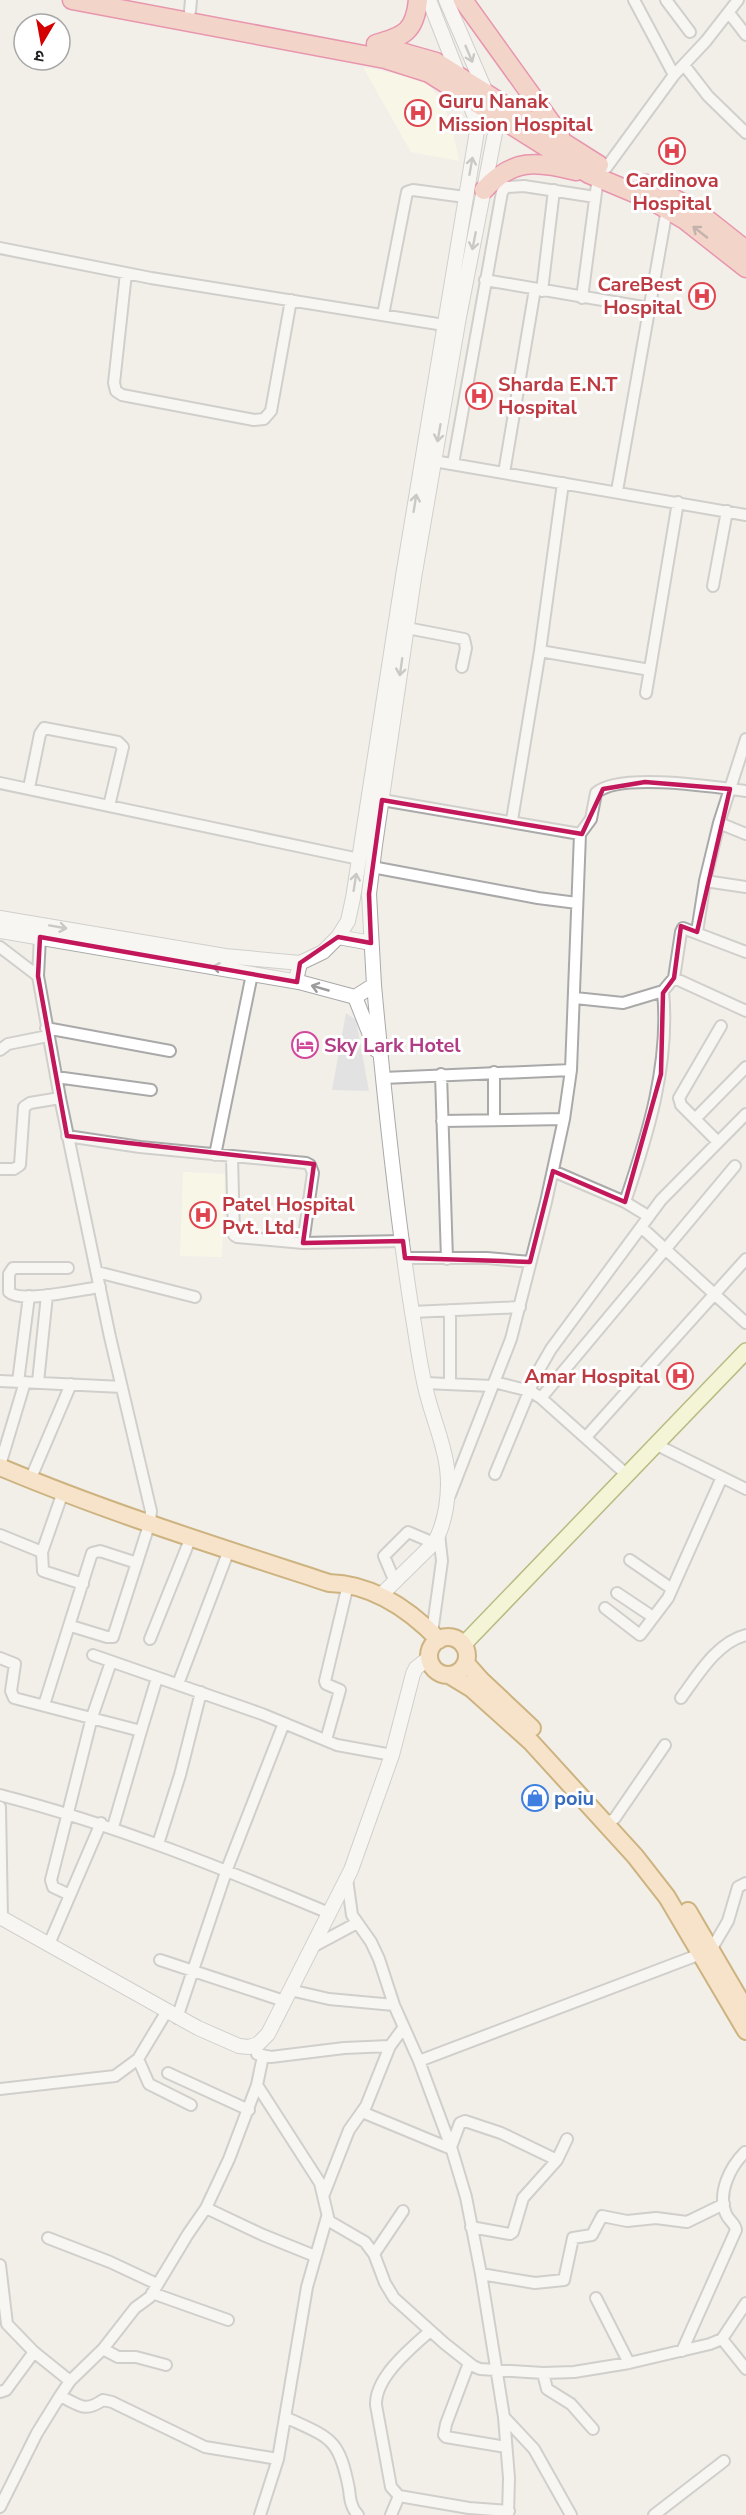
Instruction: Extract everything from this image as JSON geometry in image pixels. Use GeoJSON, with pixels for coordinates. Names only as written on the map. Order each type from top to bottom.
{"type":"FeatureCollection","features":[{"type":"Feature","properties":{"kind":"highway"},"geometry":{"type":"LineString","coordinates":[[72,0],[385,59],[429,73],[598,173],[685,220],[746,268]]}},
{"type":"Feature","properties":{"kind":"highway"},"geometry":{"type":"LineString","coordinates":[[133,0],[190,5],[375,45],[436,62],[485,90],[567,145],[598,173]]}},
{"type":"Feature","properties":{"kind":"highway"},"geometry":{"type":"LineString","coordinates":[[375,45],[396,38],[410,29],[416,18],[418,0]]}},
{"type":"Feature","properties":{"kind":"highway"},"geometry":{"type":"LineString","coordinates":[[463,0],[567,145]]}},
{"type":"Feature","properties":{"kind":"highway"},"geometry":{"type":"LineString","coordinates":[[484,190],[498,175],[516,166],[558,167],[598,173],[653,187],[694,208],[746,250]]}},
{"type":"Feature","properties":{"kind":"main road"},"geometry":{"type":"LineString","coordinates":[[463,1645],[746,1351]]}},
{"type":"Feature","properties":{"kind":"main road"},"geometry":{"type":"LineString","coordinates":[[0,1466],[30,1480],[191,1537],[329,1582],[343,1583],[380,1596],[411,1614],[433,1644],[432,1665],[440,1673],[449,1675],[472,1689],[570,1776]]}},
{"type":"Feature","properties":{"kind":"main road"},"geometry":{"type":"LineString","coordinates":[[329,1582],[346,1593],[377,1603],[395,1613],[418,1629],[433,1644]]}},
{"type":"Feature","properties":{"kind":"main road"},"geometry":{"type":"LineString","coordinates":[[433,1644],[454,1638],[463,1645],[467,1658],[466,1663],[459,1672],[449,1675]]}},
{"type":"Feature","properties":{"kind":"main road"},"geometry":{"type":"LineString","coordinates":[[466,1663],[539,1734],[570,1776],[676,1891],[746,2031]]}},
{"type":"Feature","properties":{"kind":"main road"},"geometry":{"type":"LineString","coordinates":[[706,1953],[746,2010]]}},
{"type":"Feature","properties":{"kind":"street"},"geometry":{"type":"LineString","coordinates":[[0,918],[225,956],[300,963],[323,952],[338,937],[348,921],[478,125],[429,0]]}},
{"type":"Feature","properties":{"kind":"street"},"geometry":{"type":"LineString","coordinates":[[444,1513],[448,1485],[447,1467],[425,1383],[412,1312],[382,1072],[369,894],[407,628],[434,461],[496,128],[495,113],[446,0]]}},
{"type":"Feature","properties":{"kind":"street"},"geometry":{"type":"LineString","coordinates":[[634,0],[674,75]]}},
{"type":"Feature","properties":{"kind":"street"},"geometry":{"type":"LineString","coordinates":[[666,0],[690,32]]}},
{"type":"Feature","properties":{"kind":"street"},"geometry":{"type":"LineString","coordinates":[[582,297],[598,173],[674,75],[738,0]]}},
{"type":"Feature","properties":{"kind":"street"},"geometry":{"type":"LineString","coordinates":[[729,13],[746,35]]}},
{"type":"Feature","properties":{"kind":"street"},"geometry":{"type":"LineString","coordinates":[[684,65],[708,96],[746,133]]}},
{"type":"Feature","properties":{"kind":"street"},"geometry":{"type":"LineString","coordinates":[[453,464],[502,192],[506,187],[513,186],[595,197]]}},
{"type":"Feature","properties":{"kind":"street"},"geometry":{"type":"LineString","coordinates":[[383,315],[407,192],[413,190],[465,197]]}},
{"type":"Feature","properties":{"kind":"street"},"geometry":{"type":"LineString","coordinates":[[504,473],[554,190]]}},
{"type":"Feature","properties":{"kind":"street"},"geometry":{"type":"LineString","coordinates":[[617,491],[667,209]]}},
{"type":"Feature","properties":{"kind":"street"},"geometry":{"type":"LineString","coordinates":[[0,248],[126,273],[444,325]]}},
{"type":"Feature","properties":{"kind":"street"},"geometry":{"type":"LineString","coordinates":[[126,273],[114,383],[116,391],[254,420],[264,419],[271,411],[291,300]]}},
{"type":"Feature","properties":{"kind":"street"},"geometry":{"type":"LineString","coordinates":[[485,280],[649,308]]}},
{"type":"Feature","properties":{"kind":"street"},"geometry":{"type":"LineString","coordinates":[[434,461],[746,515]]}},
{"type":"Feature","properties":{"kind":"street"},"geometry":{"type":"LineString","coordinates":[[512,820],[540,651],[563,483]]}},
{"type":"Feature","properties":{"kind":"street"},"geometry":{"type":"LineString","coordinates":[[646,693],[678,502]]}},
{"type":"Feature","properties":{"kind":"street"},"geometry":{"type":"LineString","coordinates":[[713,586],[727,511]]}},
{"type":"Feature","properties":{"kind":"street"},"geometry":{"type":"LineString","coordinates":[[407,628],[464,639],[466,648],[462,667]]}},
{"type":"Feature","properties":{"kind":"street"},"geometry":{"type":"LineString","coordinates":[[540,651],[650,670]]}},
{"type":"Feature","properties":{"kind":"street"},"geometry":{"type":"LineString","coordinates":[[28,788],[40,734],[44,728],[118,742],[123,747],[109,806]]}},
{"type":"Feature","properties":{"kind":"street"},"geometry":{"type":"LineString","coordinates":[[697,932],[705,881],[719,823],[746,739]]}},
{"type":"Feature","properties":{"kind":"street"},"geometry":{"type":"LineString","coordinates":[[380,1596],[436,1539],[511,1339],[520,1307],[564,1119],[571,1070],[580,834],[591,819],[596,793],[603,789],[645,782],[746,791]]}},
{"type":"Feature","properties":{"kind":"street"},"geometry":{"type":"LineString","coordinates":[[0,783],[359,859]]}},
{"type":"Feature","properties":{"kind":"street"},"geometry":{"type":"LineString","coordinates":[[382,800],[512,820],[580,834]]}},
{"type":"Feature","properties":{"kind":"street"},"geometry":{"type":"LineString","coordinates":[[719,823],[746,834]]}},
{"type":"Feature","properties":{"kind":"street"},"geometry":{"type":"LineString","coordinates":[[372,867],[538,898],[577,903]]}},
{"type":"Feature","properties":{"kind":"street"},"geometry":{"type":"LineString","coordinates":[[705,881],[746,887]]}},
{"type":"Feature","properties":{"kind":"street"},"geometry":{"type":"LineString","coordinates":[[575,998],[623,1003],[663,991],[674,978],[681,930],[686,928],[746,952]]}},
{"type":"Feature","properties":{"kind":"street"},"geometry":{"type":"LineString","coordinates":[[0,931],[299,982],[355,997],[374,985]]}},
{"type":"Feature","properties":{"kind":"street"},"geometry":{"type":"LineString","coordinates":[[40,937],[38,976],[67,1136],[122,1387],[151,1502],[150,1522],[113,1637],[70,1626]]}},
{"type":"Feature","properties":{"kind":"street"},"geometry":{"type":"LineString","coordinates":[[338,937],[371,943]]}},
{"type":"Feature","properties":{"kind":"street"},"geometry":{"type":"LineString","coordinates":[[0,947],[38,976]]}},
{"type":"Feature","properties":{"kind":"street"},"geometry":{"type":"LineString","coordinates":[[299,982],[297,976],[300,963]]}},
{"type":"Feature","properties":{"kind":"street"},"geometry":{"type":"LineString","coordinates":[[215,1155],[252,974]]}},
{"type":"Feature","properties":{"kind":"street"},"geometry":{"type":"LineString","coordinates":[[674,978],[746,1011]]}},
{"type":"Feature","properties":{"kind":"street"},"geometry":{"type":"LineString","coordinates":[[625,1202],[640,1157],[661,1074],[665,1043],[663,991]]}},
{"type":"Feature","properties":{"kind":"street"},"geometry":{"type":"LineString","coordinates":[[355,997],[382,1072]]}},
{"type":"Feature","properties":{"kind":"street"},"geometry":{"type":"LineString","coordinates":[[718,1142],[681,1105],[680,1094],[721,1026]]}},
{"type":"Feature","properties":{"kind":"street"},"geometry":{"type":"LineString","coordinates":[[0,1050],[8,1044],[47,1032],[170,1051]]}},
{"type":"Feature","properties":{"kind":"street"},"geometry":{"type":"LineString","coordinates":[[695,1119],[746,1067]]}},
{"type":"Feature","properties":{"kind":"street"},"geometry":{"type":"LineString","coordinates":[[382,1072],[441,1074],[571,1070]]}},
{"type":"Feature","properties":{"kind":"street"},"geometry":{"type":"LineString","coordinates":[[494,1072],[494,1120]]}},
{"type":"Feature","properties":{"kind":"street"},"geometry":{"type":"LineString","coordinates":[[441,1074],[447,1259]]}},
{"type":"Feature","properties":{"kind":"street"},"geometry":{"type":"LineString","coordinates":[[56,1077],[151,1090]]}},
{"type":"Feature","properties":{"kind":"street"},"geometry":{"type":"LineString","coordinates":[[0,1168],[14,1169],[20,1165],[24,1107],[30,1103],[60,1098]]}},
{"type":"Feature","properties":{"kind":"street"},"geometry":{"type":"LineString","coordinates":[[495,1474],[536,1375],[551,1349],[648,1216],[683,1176],[746,1114]]}},
{"type":"Feature","properties":{"kind":"street"},"geometry":{"type":"LineString","coordinates":[[442,1121],[564,1119]]}},
{"type":"Feature","properties":{"kind":"street"},"geometry":{"type":"LineString","coordinates":[[67,1136],[310,1166],[313,1173],[303,1243]]}},
{"type":"Feature","properties":{"kind":"street"},"geometry":{"type":"LineString","coordinates":[[232,1156],[234,1235],[244,1239],[303,1243],[403,1241]]}},
{"type":"Feature","properties":{"kind":"street"},"geometry":{"type":"LineString","coordinates":[[541,1398],[735,1166]]}},
{"type":"Feature","properties":{"kind":"street"},"geometry":{"type":"LineString","coordinates":[[553,1170],[625,1202],[648,1216]]}},
{"type":"Feature","properties":{"kind":"street"},"geometry":{"type":"LineString","coordinates":[[641,1227],[746,1323]]}},
{"type":"Feature","properties":{"kind":"street"},"geometry":{"type":"LineString","coordinates":[[405,1258],[487,1258],[530,1262]]}},
{"type":"Feature","properties":{"kind":"street"},"geometry":{"type":"LineString","coordinates":[[586,1437],[746,1258]]}},
{"type":"Feature","properties":{"kind":"street"},"geometry":{"type":"LineString","coordinates":[[68,1268],[11,1269],[9,1292],[17,1297],[100,1287]]}},
{"type":"Feature","properties":{"kind":"street"},"geometry":{"type":"LineString","coordinates":[[97,1272],[195,1297]]}},
{"type":"Feature","properties":{"kind":"street"},"geometry":{"type":"LineString","coordinates":[[38,1383],[47,1295]]}},
{"type":"Feature","properties":{"kind":"street"},"geometry":{"type":"LineString","coordinates":[[0,1466],[21,1382],[29,1296]]}},
{"type":"Feature","properties":{"kind":"street"},"geometry":{"type":"LineString","coordinates":[[412,1312],[520,1307]]}},
{"type":"Feature","properties":{"kind":"street"},"geometry":{"type":"LineString","coordinates":[[450,1310],[450,1383]]}},
{"type":"Feature","properties":{"kind":"street"},"geometry":{"type":"LineString","coordinates":[[0,1381],[122,1387]]}},
{"type":"Feature","properties":{"kind":"street"},"geometry":{"type":"LineString","coordinates":[[425,1383],[493,1384],[530,1391],[541,1398],[626,1474]]}},
{"type":"Feature","properties":{"kind":"street"},"geometry":{"type":"LineString","coordinates":[[30,1480],[71,1384]]}},
{"type":"Feature","properties":{"kind":"street"},"geometry":{"type":"LineString","coordinates":[[655,1444],[746,1489]]}},
{"type":"Feature","properties":{"kind":"street"},"geometry":{"type":"LineString","coordinates":[[605,1608],[640,1635],[672,1589],[722,1477]]}},
{"type":"Feature","properties":{"kind":"street"},"geometry":{"type":"LineString","coordinates":[[63,1492],[42,1552],[44,1571],[82,1584]]}},
{"type":"Feature","properties":{"kind":"street"},"geometry":{"type":"LineString","coordinates":[[395,1582],[384,1556],[408,1532],[436,1539]]}},
{"type":"Feature","properties":{"kind":"street"},"geometry":{"type":"LineString","coordinates":[[0,1534],[42,1552]]}},
{"type":"Feature","properties":{"kind":"street"},"geometry":{"type":"LineString","coordinates":[[150,1639],[191,1537]]}},
{"type":"Feature","properties":{"kind":"street"},"geometry":{"type":"LineString","coordinates":[[0,1807],[1,1918],[172,2014],[239,2046],[249,2047],[258,2044],[268,2034],[347,1879],[392,1755],[413,1674],[433,1644],[442,1561],[436,1539]]}},
{"type":"Feature","properties":{"kind":"street"},"geometry":{"type":"LineString","coordinates":[[178,1684],[230,1550]]}},
{"type":"Feature","properties":{"kind":"street"},"geometry":{"type":"LineString","coordinates":[[44,1706],[92,1553],[96,1551],[137,1563]]}},
{"type":"Feature","properties":{"kind":"street"},"geometry":{"type":"LineString","coordinates":[[630,1560],[672,1589]]}},
{"type":"Feature","properties":{"kind":"street"},"geometry":{"type":"LineString","coordinates":[[326,1740],[340,1690],[325,1682],[346,1593]]}},
{"type":"Feature","properties":{"kind":"street"},"geometry":{"type":"LineString","coordinates":[[617,1593],[653,1617]]}},
{"type":"Feature","properties":{"kind":"street"},"geometry":{"type":"LineString","coordinates":[[681,1698],[706,1664],[720,1650],[746,1635]]}},
{"type":"Feature","properties":{"kind":"street"},"geometry":{"type":"LineString","coordinates":[[93,1655],[201,1692],[345,1748],[392,1755]]}},
{"type":"Feature","properties":{"kind":"street"},"geometry":{"type":"LineString","coordinates":[[0,1658],[15,1664],[12,1697],[141,1731]]}},
{"type":"Feature","properties":{"kind":"street"},"geometry":{"type":"LineString","coordinates":[[70,1895],[53,1887],[51,1882],[92,1717],[111,1662]]}},
{"type":"Feature","properties":{"kind":"street"},"geometry":{"type":"LineString","coordinates":[[113,1827],[157,1678]]}},
{"type":"Feature","properties":{"kind":"street"},"geometry":{"type":"LineString","coordinates":[[158,1844],[180,1775],[201,1692]]}},
{"type":"Feature","properties":{"kind":"street"},"geometry":{"type":"LineString","coordinates":[[0,2090],[109,2078],[120,2074],[138,2059],[172,2014],[194,1971],[227,1869],[284,1723]]}},
{"type":"Feature","properties":{"kind":"street"},"geometry":{"type":"LineString","coordinates":[[611,1821],[665,1745]]}},
{"type":"Feature","properties":{"kind":"street"},"geometry":{"type":"LineString","coordinates":[[0,1795],[68,1812],[113,1827],[227,1869],[329,1912]]}},
{"type":"Feature","properties":{"kind":"street"},"geometry":{"type":"LineString","coordinates":[[49,1944],[101,1823]]}},
{"type":"Feature","properties":{"kind":"street"},"geometry":{"type":"LineString","coordinates":[[347,1879],[350,1908],[357,1923],[371,1942],[394,2005],[419,2061],[452,2147],[466,2197],[504,2417],[509,2513],[399,2496],[389,2480],[376,2400],[395,2364],[430,2331]]}},
{"type":"Feature","properties":{"kind":"street"},"geometry":{"type":"LineString","coordinates":[[419,2061],[706,1953],[728,1921],[738,1887],[746,1883]]}},
{"type":"Feature","properties":{"kind":"street"},"geometry":{"type":"LineString","coordinates":[[314,1946],[357,1923]]}},
{"type":"Feature","properties":{"kind":"street"},"geometry":{"type":"LineString","coordinates":[[160,1959],[194,1971],[287,1995],[394,2005]]}},
{"type":"Feature","properties":{"kind":"street"},"geometry":{"type":"LineString","coordinates":[[324,2194],[349,2130],[362,2112],[390,2046],[404,2027]]}},
{"type":"Feature","properties":{"kind":"street"},"geometry":{"type":"LineString","coordinates":[[249,2047],[262,2056],[390,2046]]}},
{"type":"Feature","properties":{"kind":"street"},"geometry":{"type":"LineString","coordinates":[[0,2507],[37,2433],[70,2381],[103,2349],[135,2308],[154,2289],[206,2208],[249,2110],[257,2085],[262,2056]]}},
{"type":"Feature","properties":{"kind":"street"},"geometry":{"type":"LineString","coordinates":[[138,2059],[146,2080],[151,2086],[191,2105]]}},
{"type":"Feature","properties":{"kind":"street"},"geometry":{"type":"LineString","coordinates":[[168,2073],[249,2110]]}},
{"type":"Feature","properties":{"kind":"street"},"geometry":{"type":"LineString","coordinates":[[257,2085],[324,2194],[327,2217],[307,2287],[278,2459],[260,2515]]}},
{"type":"Feature","properties":{"kind":"street"},"geometry":{"type":"LineString","coordinates":[[362,2112],[444,2146],[452,2147]]}},
{"type":"Feature","properties":{"kind":"street"},"geometry":{"type":"LineString","coordinates":[[452,2147],[460,2123],[465,2121],[501,2133],[557,2160]]}},
{"type":"Feature","properties":{"kind":"street"},"geometry":{"type":"LineString","coordinates":[[471,2227],[512,2233],[523,2198],[557,2160],[567,2139]]}},
{"type":"Feature","properties":{"kind":"street"},"geometry":{"type":"LineString","coordinates":[[682,2351],[736,2230],[735,2224],[727,2215],[724,2204],[725,2183],[745,2151]]}},
{"type":"Feature","properties":{"kind":"street"},"geometry":{"type":"LineString","coordinates":[[481,2274],[535,2283],[564,2280],[573,2238],[592,2235],[602,2216],[627,2221],[656,2218],[687,2222],[724,2204]]}},
{"type":"Feature","properties":{"kind":"street"},"geometry":{"type":"LineString","coordinates":[[206,2208],[315,2256]]}},
{"type":"Feature","properties":{"kind":"street"},"geometry":{"type":"LineString","coordinates":[[374,2254],[403,2211]]}},
{"type":"Feature","properties":{"kind":"street"},"geometry":{"type":"LineString","coordinates":[[327,2217],[332,2224],[366,2242],[394,2298],[430,2331],[469,2363],[480,2369],[543,2373],[574,2372],[629,2363],[710,2344],[722,2339],[746,2302]]}},
{"type":"Feature","properties":{"kind":"street"},"geometry":{"type":"LineString","coordinates":[[48,2238],[110,2262],[154,2289],[228,2320]]}},
{"type":"Feature","properties":{"kind":"street"},"geometry":{"type":"LineString","coordinates":[[0,2265],[5,2321],[34,2352],[70,2381]]}},
{"type":"Feature","properties":{"kind":"street"},"geometry":{"type":"LineString","coordinates":[[596,2298],[629,2363]]}},
{"type":"Feature","properties":{"kind":"street"},"geometry":{"type":"LineString","coordinates":[[722,2339],[746,2369]]}},
{"type":"Feature","properties":{"kind":"street"},"geometry":{"type":"LineString","coordinates":[[103,2349],[118,2357],[130,2356],[166,2364]]}},
{"type":"Feature","properties":{"kind":"street"},"geometry":{"type":"LineString","coordinates":[[0,2392],[6,2390],[34,2352]]}},
{"type":"Feature","properties":{"kind":"street"},"geometry":{"type":"LineString","coordinates":[[469,2363],[444,2435],[506,2447]]}},
{"type":"Feature","properties":{"kind":"street"},"geometry":{"type":"LineString","coordinates":[[543,2373],[547,2389],[571,2404],[593,2429]]}},
{"type":"Feature","properties":{"kind":"street"},"geometry":{"type":"LineString","coordinates":[[60,2396],[88,2408],[93,2408],[103,2400],[112,2402],[205,2447],[278,2459]]}},
{"type":"Feature","properties":{"kind":"street"},"geometry":{"type":"LineString","coordinates":[[285,2417],[332,2441],[341,2460],[352,2506],[358,2515]]}},
{"type":"Feature","properties":{"kind":"street"},"geometry":{"type":"LineString","coordinates":[[504,2417],[534,2449],[571,2515]]}},
{"type":"Feature","properties":{"kind":"street"},"geometry":{"type":"LineString","coordinates":[[654,2515],[724,2461]]}},
{"type":"Feature","properties":{"kind":"street"},"geometry":{"type":"LineString","coordinates":[[391,2515],[399,2496]]}},
{"type":"Feature","properties":{"kind":"street"},"geometry":{"type":"LineString","coordinates":[[0,2512],[4,2515]]}},
{"type":"Feature","properties":{"kind":"highlighted area"},"geometry":{"type":"Polygon","coordinates":[[[645,782],[730,789],[697,932],[681,926],[674,978],[663,993],[661,1074],[625,1202],[553,1171],[530,1262],[405,1258],[403,1241],[303,1243],[314,1164],[67,1136],[38,976],[40,937],[297,982],[300,963],[338,937],[371,943],[369,894],[382,800],[582,834],[603,789],[645,782]]]}},
{"type":"Feature","properties":{"kind":"shaded area","name":"Guru Nanak Mission Hospital"},"geometry":{"type":"Polygon","coordinates":[[[363,67],[424,80],[441,100],[452,127],[459,161],[411,152],[363,67]]]}},
{"type":"Feature","properties":{"kind":"shaded area"},"geometry":{"type":"Polygon","coordinates":[[[346,1013],[356,1020],[369,1091],[332,1090],[346,1013]]]}},
{"type":"Feature","properties":{"kind":"shaded area","name":"Patel Hospital Pvt. Ltd."},"geometry":{"type":"Polygon","coordinates":[[[183,1172],[225,1174],[222,1257],[180,1256],[183,1172]]]}},
{"type":"Feature","properties":{"kind":"place","name":"Guru Nanak Mission Hospital"},"geometry":{"type":"Point","coordinates":[418,113]}},
{"type":"Feature","properties":{"kind":"place","name":"Cardinova Hospital"},"geometry":{"type":"Point","coordinates":[672,151]}},
{"type":"Feature","properties":{"kind":"place","name":"CareBest Hospital"},"geometry":{"type":"Point","coordinates":[702,296]}},
{"type":"Feature","properties":{"kind":"place","name":"Sharda E.N.T Hospital"},"geometry":{"type":"Point","coordinates":[479,396]}},
{"type":"Feature","properties":{"kind":"place","name":"Sky Lark Hotel"},"geometry":{"type":"Point","coordinates":[305,1045]}},
{"type":"Feature","properties":{"kind":"place","name":"Patel Hospital Pvt. Ltd."},"geometry":{"type":"Point","coordinates":[203,1215]}},
{"type":"Feature","properties":{"kind":"place","name":"Amar Hospital"},"geometry":{"type":"Point","coordinates":[680,1376]}},
{"type":"Feature","properties":{"kind":"place","name":"poiu"},"geometry":{"type":"Point","coordinates":[535,1798]}}]}
